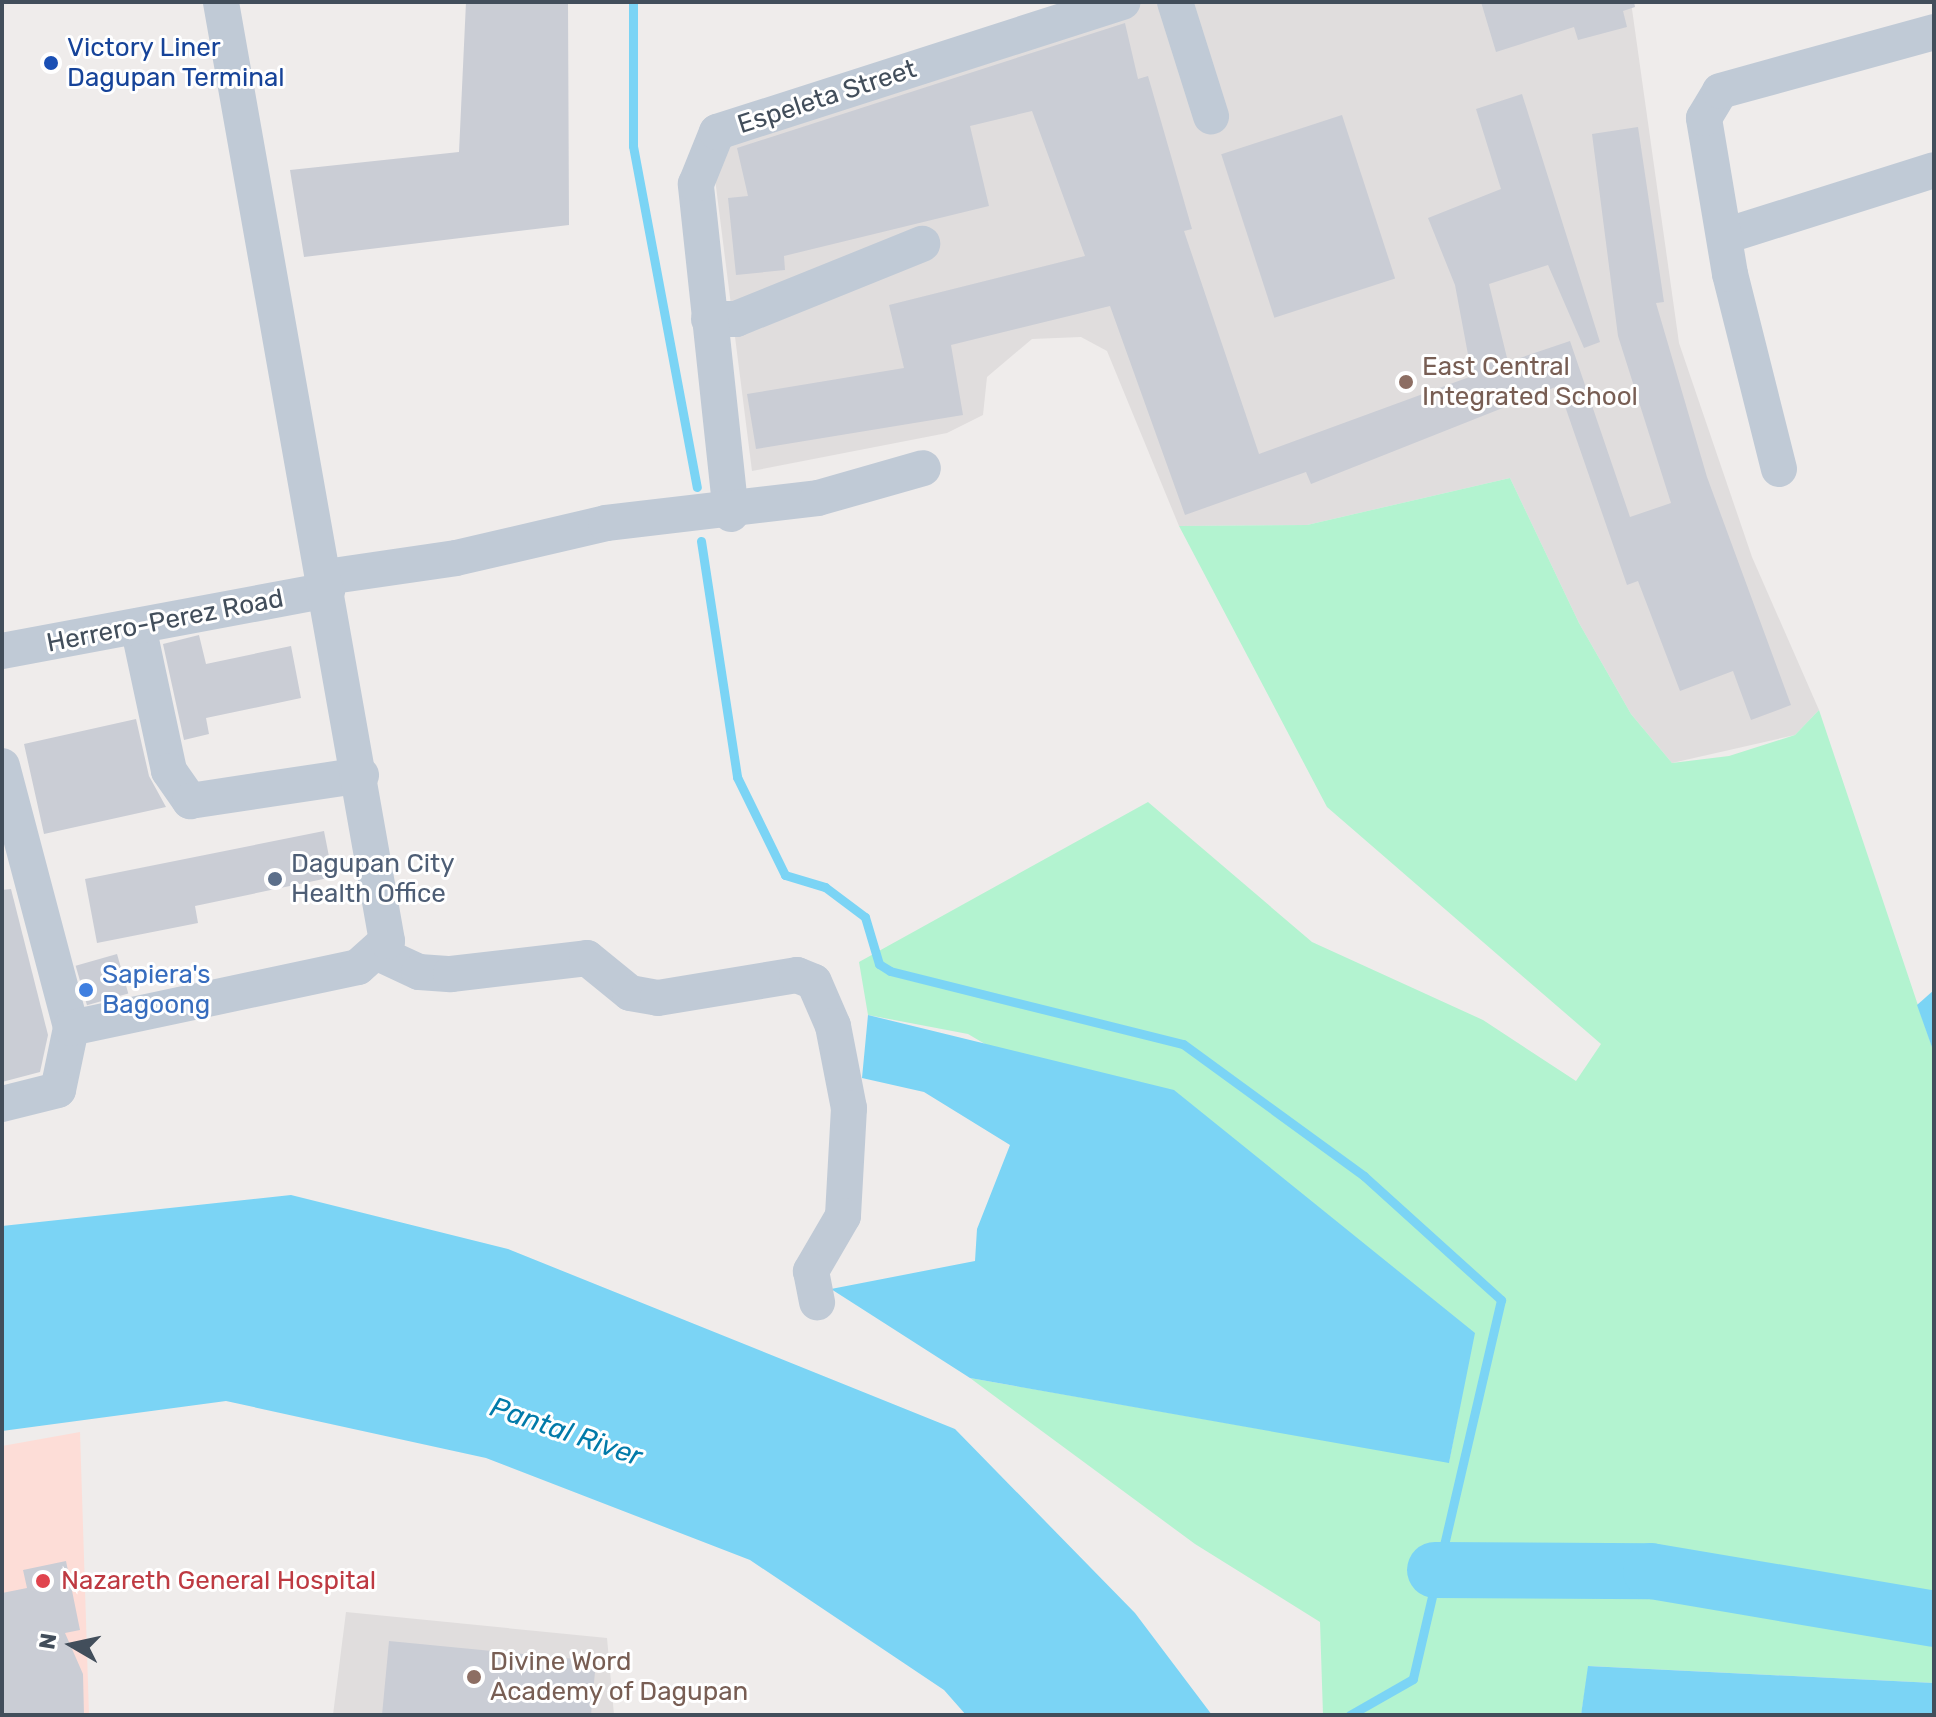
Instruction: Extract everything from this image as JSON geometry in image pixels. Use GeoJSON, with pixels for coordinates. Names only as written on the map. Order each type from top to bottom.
{"type":"FeatureCollection","features":[{"type":"Feature","properties":{"kind":"street"},"geometry":{"type":"LineString","coordinates":[[71,1028],[358,967],[380,954],[388,923],[221,2]]}},
{"type":"Feature","properties":{"kind":"street","name":"Espeleta Street"},"geometry":{"type":"LineString","coordinates":[[731,514],[696,184],[717,132],[1123,2]]}},
{"type":"Feature","properties":{"kind":"street"},"geometry":{"type":"LineString","coordinates":[[1175,2],[1211,116]]}},
{"type":"Feature","properties":{"kind":"street"},"geometry":{"type":"LineString","coordinates":[[1779,469],[1703,135],[1720,91],[1934,32]]}},
{"type":"Feature","properties":{"kind":"street"},"geometry":{"type":"LineString","coordinates":[[1725,236],[1934,170]]}},
{"type":"Feature","properties":{"kind":"street"},"geometry":{"type":"LineString","coordinates":[[709,319],[736,319],[922,244]]}},
{"type":"Feature","properties":{"kind":"street","name":"Herrero-Perez Road"},"geometry":{"type":"LineString","coordinates":[[2,651],[138,626],[606,523],[731,514],[923,468]]}},
{"type":"Feature","properties":{"kind":"street"},"geometry":{"type":"LineString","coordinates":[[138,626],[169,771],[190,801],[361,775]]}},
{"type":"Feature","properties":{"kind":"street"},"geometry":{"type":"LineString","coordinates":[[2,766],[8,816],[71,1028],[58,1090],[2,1104]]}},
{"type":"Feature","properties":{"kind":"street"},"geometry":{"type":"LineString","coordinates":[[380,954],[419,972],[451,974],[587,958],[630,993],[658,998],[797,975],[814,982],[833,1026],[849,1108],[843,1216],[811,1271],[817,1302]]}},
{"type":"Feature","properties":{"kind":"shaded area","name":"East Central Integrated School"},"geometry":{"type":"Polygon","coordinates":[[[1144,2],[1631,2],[1679,343],[1752,557],[1819,710],[1795,735],[1672,763],[1631,714],[1579,623],[1510,478],[1307,525],[1179,526],[1107,351],[1081,337],[1032,339],[987,377],[983,415],[947,433],[752,471],[714,171],[727,130],[1144,2]]]}},
{"type":"Feature","properties":{"kind":"shaded area","name":"Nazareth General Hospital"},"geometry":{"type":"Polygon","coordinates":[[[80,1432],[89,1715],[2,1715],[2,1446],[80,1432]]]}},
{"type":"Feature","properties":{"kind":"shaded area","name":"Divine Word Academy of Dagupan"},"geometry":{"type":"Polygon","coordinates":[[[346,1612],[607,1638],[614,1715],[333,1715],[346,1612]]]}},
{"type":"Feature","properties":{"kind":"green space"},"geometry":{"type":"Polygon","coordinates":[[[1510,478],[1579,623],[1631,714],[1672,763],[1729,756],[1795,735],[1819,710],[1934,1053],[1934,1683],[1589,1666],[1581,1715],[1323,1715],[1320,1622],[1195,1544],[970,1378],[1449,1462],[1474,1333],[968,1034],[868,1015],[859,962],[1148,802],[1312,942],[1483,1020],[1576,1081],[1601,1044],[1327,807],[1179,526],[1307,525],[1510,478]]]}},
{"type":"Feature","properties":{"kind":"water"},"geometry":{"type":"Polygon","coordinates":[[[1934,990],[1934,1053],[1917,1005],[1934,990]]]}},
{"type":"Feature","properties":{"kind":"water"},"geometry":{"type":"Polygon","coordinates":[[[868,1015],[1174,1090],[1475,1333],[1449,1463],[970,1378],[831,1289],[975,1261],[977,1229],[1010,1145],[924,1092],[862,1078],[868,1015]]]}},
{"type":"Feature","properties":{"kind":"water","name":"Pantal River"},"geometry":{"type":"Polygon","coordinates":[[[291,1195],[508,1249],[955,1429],[1135,1613],[1212,1715],[966,1715],[944,1690],[750,1560],[486,1458],[226,1401],[2,1431],[2,1226],[291,1195]]]}},
{"type":"Feature","properties":{"kind":"water"},"geometry":{"type":"Polygon","coordinates":[[[1588,1666],[1934,1683],[1934,1715],[1581,1715],[1588,1666]]]}},
{"type":"Feature","properties":{"kind":"building"},"geometry":{"type":"Polygon","coordinates":[[[466,2],[568,2],[569,225],[304,257],[290,170],[459,152],[466,2]]]}},
{"type":"Feature","properties":{"kind":"building"},"geometry":{"type":"Polygon","coordinates":[[[1481,2],[1634,2],[1635,7],[1623,11],[1627,27],[1578,40],[1574,27],[1496,52],[1481,2]]]}},
{"type":"Feature","properties":{"kind":"building"},"geometry":{"type":"Polygon","coordinates":[[[1125,23],[1138,79],[1148,76],[1192,229],[1184,231],[1259,454],[1472,376],[1455,285],[1428,218],[1501,189],[1476,109],[1522,94],[1600,342],[1584,348],[1548,265],[1489,284],[1508,362],[1570,341],[1630,517],[1671,503],[1618,336],[1592,134],[1638,127],[1664,302],[1656,303],[1707,477],[1791,705],[1751,720],[1733,671],[1680,691],[1638,581],[1627,585],[1558,386],[1311,484],[1306,472],[1185,515],[1110,306],[951,345],[963,415],[756,449],[747,394],[904,368],[889,305],[1085,256],[1032,111],[970,126],[989,206],[784,256],[785,270],[736,275],[728,198],[748,196],[737,148],[1125,23]]]}},
{"type":"Feature","properties":{"kind":"building"},"geometry":{"type":"Polygon","coordinates":[[[1342,115],[1395,279],[1274,318],[1221,154],[1342,115]]]}},
{"type":"Feature","properties":{"kind":"building"},"geometry":{"type":"Polygon","coordinates":[[[199,635],[206,664],[291,646],[301,698],[206,718],[209,734],[184,740],[163,644],[199,635]]]}},
{"type":"Feature","properties":{"kind":"building"},"geometry":{"type":"Polygon","coordinates":[[[136,719],[149,776],[166,807],[44,834],[24,744],[136,719]]]}},
{"type":"Feature","properties":{"kind":"building"},"geometry":{"type":"Polygon","coordinates":[[[324,831],[333,877],[195,906],[198,923],[97,943],[85,879],[324,831]]]}},
{"type":"Feature","properties":{"kind":"building"},"geometry":{"type":"Polygon","coordinates":[[[11,889],[48,1035],[40,1072],[2,1082],[2,890],[11,889]]]}},
{"type":"Feature","properties":{"kind":"building"},"geometry":{"type":"Polygon","coordinates":[[[117,954],[128,993],[87,1005],[76,966],[117,954]]]}},
{"type":"Feature","properties":{"kind":"building"},"geometry":{"type":"Polygon","coordinates":[[[66,1561],[80,1630],[65,1633],[83,1674],[84,1715],[2,1715],[2,1593],[27,1588],[23,1570],[66,1561]]]}},
{"type":"Feature","properties":{"kind":"building"},"geometry":{"type":"Polygon","coordinates":[[[389,1641],[596,1661],[591,1715],[382,1715],[389,1641]]]}},
{"type":"Feature","properties":{"kind":"waterway"},"geometry":{"type":"LineString","coordinates":[[633,2],[633,146],[697,487]]}},
{"type":"Feature","properties":{"kind":"waterway"},"geometry":{"type":"LineString","coordinates":[[701,541],[737,777],[785,875],[825,887],[865,917],[879,964],[890,971],[1183,1044],[1364,1176],[1501,1300],[1413,1679],[1350,1715]]}},
{"type":"Feature","properties":{"kind":"waterway"},"geometry":{"type":"LineString","coordinates":[[1435,1570],[1651,1571],[1934,1619]]}},
{"type":"Feature","properties":{"kind":"place","name":"Victory Liner Dagupan Terminal"},"geometry":{"type":"Point","coordinates":[51,63]}},
{"type":"Feature","properties":{"kind":"place","name":"East Central Integrated School"},"geometry":{"type":"Point","coordinates":[1406,382]}},
{"type":"Feature","properties":{"kind":"place","name":"Dagupan City Health Office"},"geometry":{"type":"Point","coordinates":[275,879]}},
{"type":"Feature","properties":{"kind":"place","name":"Sapiera's Bagoong"},"geometry":{"type":"Point","coordinates":[86,990]}},
{"type":"Feature","properties":{"kind":"place","name":"Nazareth General Hospital"},"geometry":{"type":"Point","coordinates":[43,1581]}},
{"type":"Feature","properties":{"kind":"place","name":"Divine Word Academy of Dagupan"},"geometry":{"type":"Point","coordinates":[474,1677]}}]}
